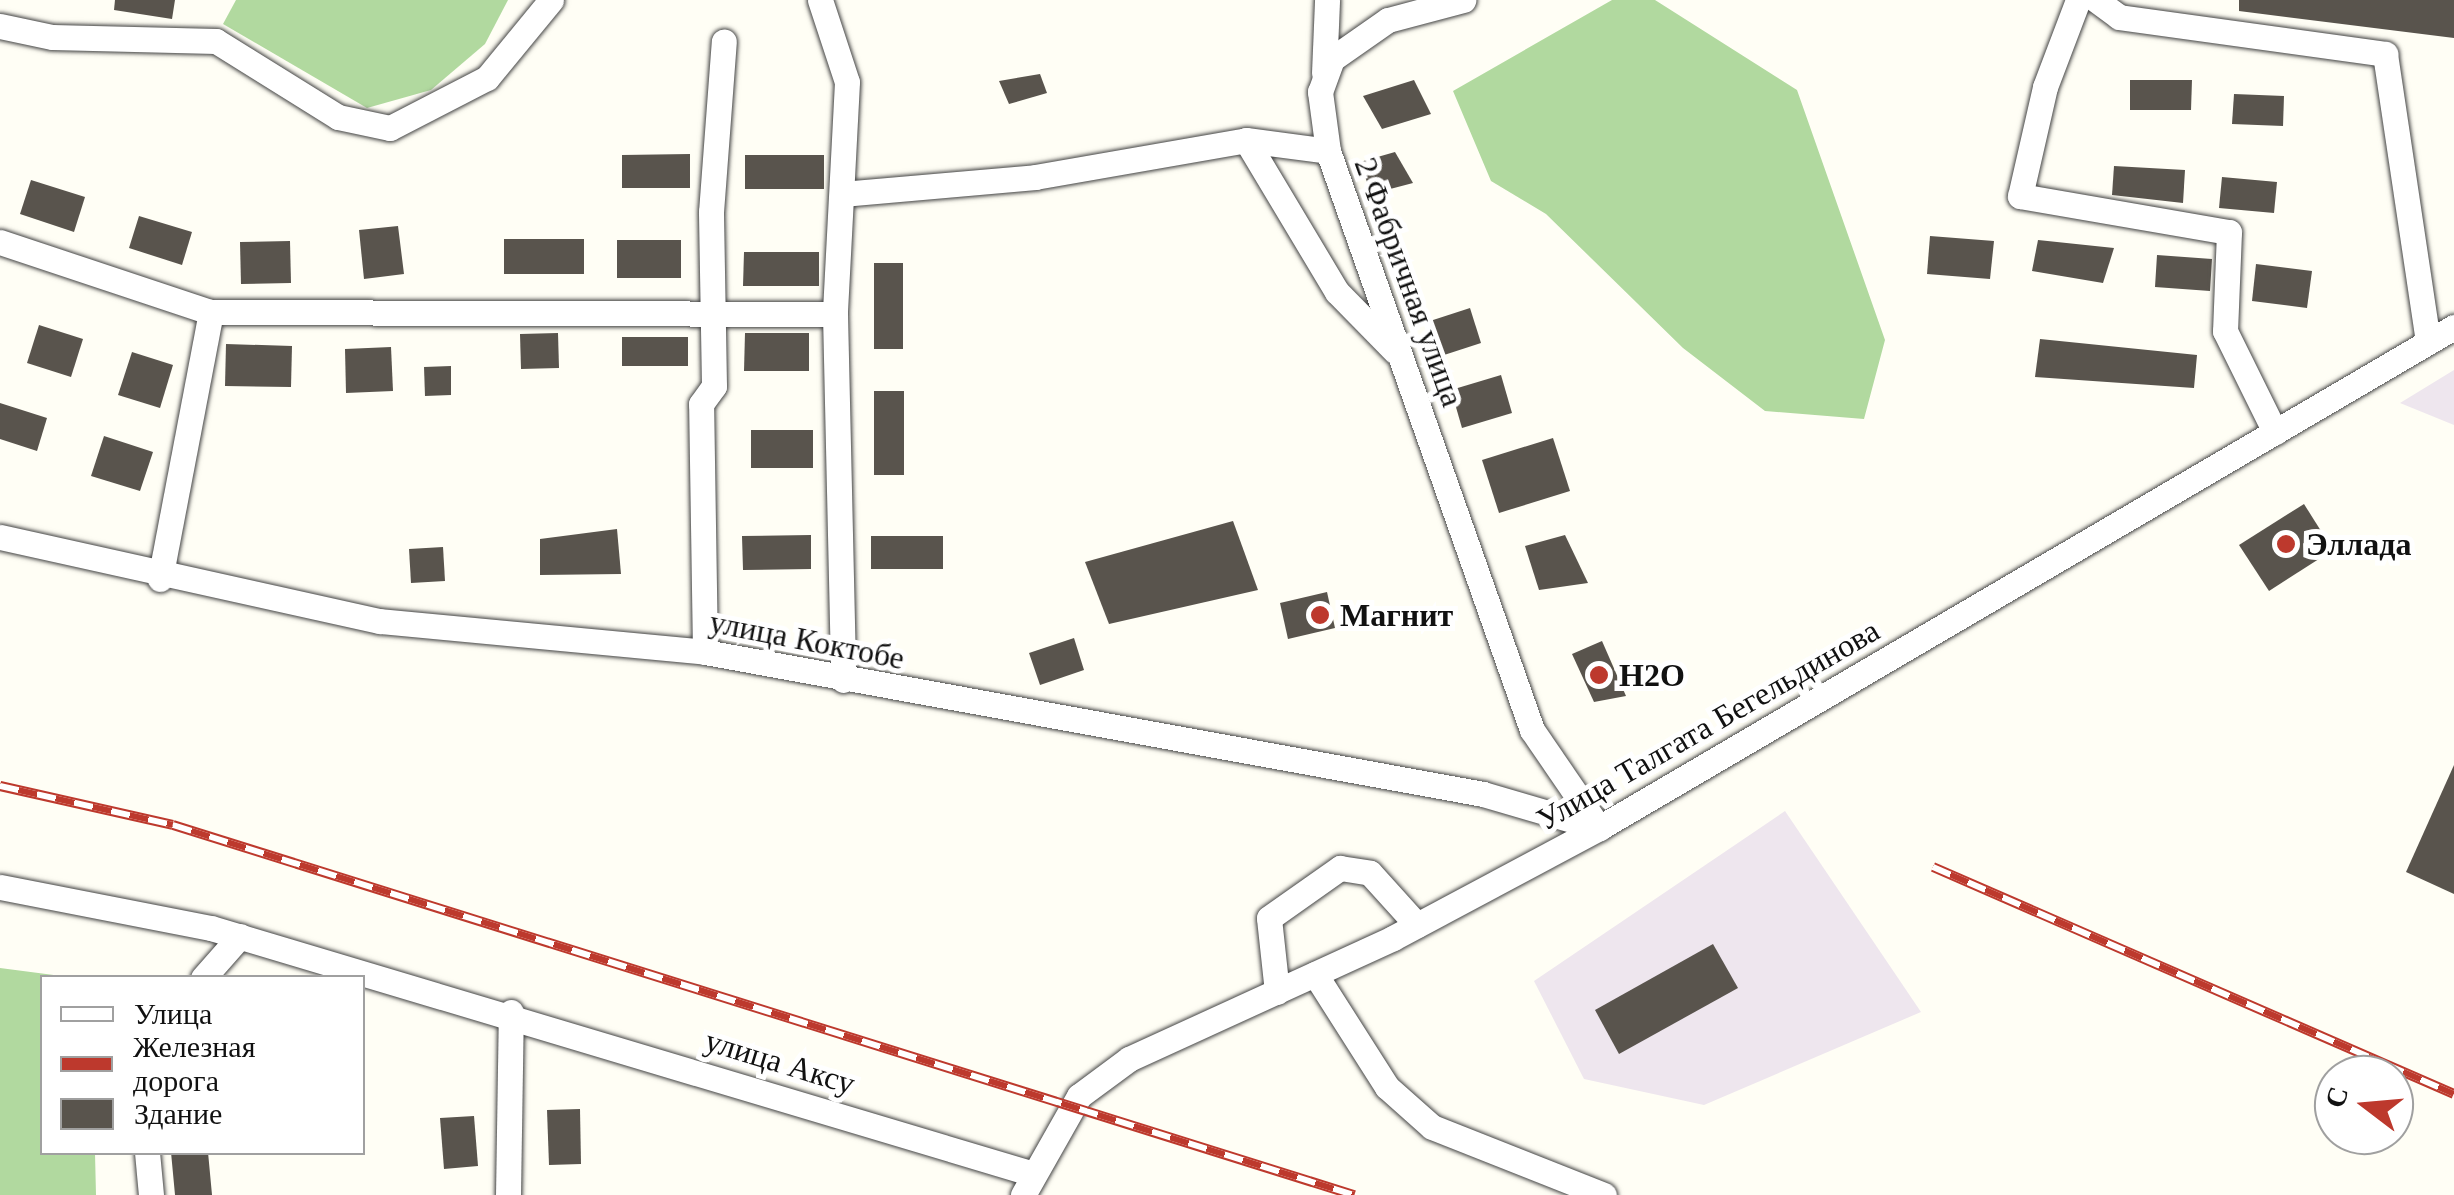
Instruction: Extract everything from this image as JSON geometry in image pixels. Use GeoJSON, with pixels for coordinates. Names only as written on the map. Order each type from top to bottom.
{"type":"FeatureCollection","features":[{"type":"Feature","properties":{"kind":"street"},"geometry":{"type":"LineString","coordinates":[[0,26],[52,37],[216,41],[338,117],[390,128],[487,78],[552,0]]}},
{"type":"Feature","properties":{"kind":"street"},"geometry":{"type":"LineString","coordinates":[[820,0],[846,82],[836,314],[843,680]]}},
{"type":"Feature","properties":{"kind":"street"},"geometry":{"type":"LineString","coordinates":[[1327,0],[1324,73],[1328,152]]}},
{"type":"Feature","properties":{"kind":"street"},"geometry":{"type":"LineString","coordinates":[[1324,73],[1357,36],[1463,0]]}},
{"type":"Feature","properties":{"kind":"street"},"geometry":{"type":"LineString","coordinates":[[2078,0],[2045,86],[2020,196],[2229,232],[2225,331],[2275,432]]}},
{"type":"Feature","properties":{"kind":"street"},"geometry":{"type":"LineString","coordinates":[[2096,0],[2119,17],[2385,54],[2428,342]]}},
{"type":"Feature","properties":{"kind":"street"},"geometry":{"type":"LineString","coordinates":[[705,652],[701,404],[714,386],[713,310],[724,41]]}},
{"type":"Feature","properties":{"kind":"street"},"geometry":{"type":"LineString","coordinates":[[1246,140],[1337,292],[1402,357]]}},
{"type":"Feature","properties":{"kind":"street","name":"2 Фабричная улица"},"geometry":{"type":"LineString","coordinates":[[842,194],[1034,177],[1246,140],[1328,152],[1532,730],[1599,828]]}},
{"type":"Feature","properties":{"kind":"street"},"geometry":{"type":"LineString","coordinates":[[0,242],[211,312],[713,310],[836,314]]}},
{"type":"Feature","properties":{"kind":"street"},"geometry":{"type":"LineString","coordinates":[[160,579],[211,312]]}},
{"type":"Feature","properties":{"kind":"street","name":"Улица Талгата Бегельдинова"},"geometry":{"type":"LineString","coordinates":[[1027,1184],[1080,1096],[1129,1059],[1417,926],[1599,828],[2454,327]]}},
{"type":"Feature","properties":{"kind":"street","name":"улица Коктобе"},"geometry":{"type":"LineString","coordinates":[[0,537],[160,579],[380,621],[705,652],[1483,794],[1599,828]]}},
{"type":"Feature","properties":{"kind":"street"},"geometry":{"type":"LineString","coordinates":[[1277,992],[1269,918],[1340,868],[1370,874],[1417,926]]}},
{"type":"Feature","properties":{"kind":"street","name":"улица Аксу"},"geometry":{"type":"LineString","coordinates":[[0,887],[240,936],[511,1012],[1027,1184]]}},
{"type":"Feature","properties":{"kind":"street"},"geometry":{"type":"LineString","coordinates":[[206,975],[240,936]]}},
{"type":"Feature","properties":{"kind":"street"},"geometry":{"type":"LineString","coordinates":[[1315,974],[1387,1087],[1432,1127],[1604,1195]]}},
{"type":"Feature","properties":{"kind":"street"},"geometry":{"type":"LineString","coordinates":[[508,1195],[511,1012]]}},
{"type":"Feature","properties":{"kind":"street"},"geometry":{"type":"LineString","coordinates":[[147,1155],[151,1195]]}},
{"type":"Feature","properties":{"kind":"shaded area"},"geometry":{"type":"Polygon","coordinates":[[[2454,370],[2454,425],[2400,403],[2454,370]]]}},
{"type":"Feature","properties":{"kind":"shaded area"},"geometry":{"type":"Polygon","coordinates":[[[1785,811],[1921,1012],[1704,1105],[1584,1079],[1534,981],[1785,811]]]}},
{"type":"Feature","properties":{"kind":"green space"},"geometry":{"type":"Polygon","coordinates":[[[236,0],[508,0],[485,44],[431,90],[367,108],[223,24],[236,0]]]}},
{"type":"Feature","properties":{"kind":"green space"},"geometry":{"type":"Polygon","coordinates":[[[1612,0],[1655,0],[1797,90],[1885,340],[1864,419],[1765,411],[1683,348],[1546,214],[1491,181],[1453,91],[1612,0]]]}},
{"type":"Feature","properties":{"kind":"green space"},"geometry":{"type":"Polygon","coordinates":[[[0,968],[54,975],[40,975],[40,1155],[95,1155],[96,1195],[0,1195],[0,968]]]}},
{"type":"Feature","properties":{"kind":"building"},"geometry":{"type":"Polygon","coordinates":[[[115,0],[175,0],[172,19],[114,10],[115,0]]]}},
{"type":"Feature","properties":{"kind":"building"},"geometry":{"type":"Polygon","coordinates":[[[2239,0],[2454,0],[2454,38],[2239,11],[2239,0]]]}},
{"type":"Feature","properties":{"kind":"building"},"geometry":{"type":"Polygon","coordinates":[[[1040,74],[1047,93],[1009,104],[999,81],[1040,74]]]}},
{"type":"Feature","properties":{"kind":"building"},"geometry":{"type":"Polygon","coordinates":[[[1414,80],[1431,114],[1382,129],[1363,96],[1414,80]]]}},
{"type":"Feature","properties":{"kind":"building"},"geometry":{"type":"Polygon","coordinates":[[[2130,80],[2192,80],[2191,110],[2130,110],[2130,80]]]}},
{"type":"Feature","properties":{"kind":"building"},"geometry":{"type":"Polygon","coordinates":[[[2234,94],[2284,96],[2283,126],[2232,124],[2234,94]]]}},
{"type":"Feature","properties":{"kind":"building"},"geometry":{"type":"Polygon","coordinates":[[[1395,152],[1413,183],[1371,194],[1360,162],[1395,152]]]}},
{"type":"Feature","properties":{"kind":"building"},"geometry":{"type":"Polygon","coordinates":[[[690,154],[690,188],[622,188],[622,155],[690,154]]]}},
{"type":"Feature","properties":{"kind":"building"},"geometry":{"type":"Polygon","coordinates":[[[745,155],[824,155],[824,189],[745,189],[745,155]]]}},
{"type":"Feature","properties":{"kind":"building"},"geometry":{"type":"Polygon","coordinates":[[[2114,166],[2185,170],[2183,203],[2112,195],[2114,166]]]}},
{"type":"Feature","properties":{"kind":"building"},"geometry":{"type":"Polygon","coordinates":[[[2222,177],[2277,182],[2274,213],[2219,208],[2222,177]]]}},
{"type":"Feature","properties":{"kind":"building"},"geometry":{"type":"Polygon","coordinates":[[[31,180],[85,197],[74,232],[20,214],[31,180]]]}},
{"type":"Feature","properties":{"kind":"building"},"geometry":{"type":"Polygon","coordinates":[[[139,216],[192,232],[182,265],[129,248],[139,216]]]}},
{"type":"Feature","properties":{"kind":"building"},"geometry":{"type":"Polygon","coordinates":[[[398,226],[404,274],[364,279],[359,230],[398,226]]]}},
{"type":"Feature","properties":{"kind":"building"},"geometry":{"type":"Polygon","coordinates":[[[1930,236],[1994,241],[1990,279],[1927,274],[1930,236]]]}},
{"type":"Feature","properties":{"kind":"building"},"geometry":{"type":"Polygon","coordinates":[[[504,239],[584,239],[584,274],[504,274],[504,239]]]}},
{"type":"Feature","properties":{"kind":"building"},"geometry":{"type":"Polygon","coordinates":[[[617,240],[681,240],[681,278],[617,278],[617,240]]]}},
{"type":"Feature","properties":{"kind":"building"},"geometry":{"type":"Polygon","coordinates":[[[2038,240],[2114,248],[2103,283],[2032,271],[2038,240]]]}},
{"type":"Feature","properties":{"kind":"building"},"geometry":{"type":"Polygon","coordinates":[[[290,241],[291,283],[241,284],[240,242],[290,241]]]}},
{"type":"Feature","properties":{"kind":"building"},"geometry":{"type":"Polygon","coordinates":[[[744,252],[819,252],[819,286],[743,286],[744,252]]]}},
{"type":"Feature","properties":{"kind":"building"},"geometry":{"type":"Polygon","coordinates":[[[2157,255],[2212,259],[2210,291],[2155,287],[2157,255]]]}},
{"type":"Feature","properties":{"kind":"building"},"geometry":{"type":"Polygon","coordinates":[[[874,263],[903,263],[903,349],[874,349],[874,263]]]}},
{"type":"Feature","properties":{"kind":"building"},"geometry":{"type":"Polygon","coordinates":[[[2256,264],[2312,271],[2307,308],[2252,301],[2256,264]]]}},
{"type":"Feature","properties":{"kind":"building"},"geometry":{"type":"Polygon","coordinates":[[[1470,308],[1481,343],[1441,356],[1430,321],[1470,308]]]}},
{"type":"Feature","properties":{"kind":"building"},"geometry":{"type":"Polygon","coordinates":[[[39,325],[83,339],[71,377],[27,363],[39,325]]]}},
{"type":"Feature","properties":{"kind":"building"},"geometry":{"type":"Polygon","coordinates":[[[558,333],[559,368],[521,369],[520,334],[558,333]]]}},
{"type":"Feature","properties":{"kind":"building"},"geometry":{"type":"Polygon","coordinates":[[[745,333],[809,333],[809,371],[744,371],[745,333]]]}},
{"type":"Feature","properties":{"kind":"building"},"geometry":{"type":"Polygon","coordinates":[[[622,337],[688,337],[688,366],[622,366],[622,337]]]}},
{"type":"Feature","properties":{"kind":"building"},"geometry":{"type":"Polygon","coordinates":[[[2040,339],[2197,355],[2194,388],[2035,377],[2040,339]]]}},
{"type":"Feature","properties":{"kind":"building"},"geometry":{"type":"Polygon","coordinates":[[[226,344],[292,346],[291,387],[225,386],[226,344]]]}},
{"type":"Feature","properties":{"kind":"building"},"geometry":{"type":"Polygon","coordinates":[[[391,347],[393,391],[346,393],[345,349],[391,347]]]}},
{"type":"Feature","properties":{"kind":"building"},"geometry":{"type":"Polygon","coordinates":[[[132,352],[173,365],[160,408],[118,395],[132,352]]]}},
{"type":"Feature","properties":{"kind":"building"},"geometry":{"type":"Polygon","coordinates":[[[451,366],[451,395],[425,396],[424,367],[451,366]]]}},
{"type":"Feature","properties":{"kind":"building"},"geometry":{"type":"Polygon","coordinates":[[[1501,375],[1512,413],[1462,428],[1451,390],[1501,375]]]}},
{"type":"Feature","properties":{"kind":"building"},"geometry":{"type":"Polygon","coordinates":[[[874,391],[904,391],[904,475],[874,475],[874,391]]]}},
{"type":"Feature","properties":{"kind":"building"},"geometry":{"type":"Polygon","coordinates":[[[0,403],[47,418],[37,451],[0,439],[0,403]]]}},
{"type":"Feature","properties":{"kind":"building"},"geometry":{"type":"Polygon","coordinates":[[[751,430],[813,430],[813,468],[751,468],[751,430]]]}},
{"type":"Feature","properties":{"kind":"building"},"geometry":{"type":"Polygon","coordinates":[[[104,436],[153,452],[140,491],[91,476],[104,436]]]}},
{"type":"Feature","properties":{"kind":"building"},"geometry":{"type":"Polygon","coordinates":[[[1553,438],[1570,491],[1499,513],[1482,460],[1553,438]]]}},
{"type":"Feature","properties":{"kind":"building"},"geometry":{"type":"Polygon","coordinates":[[[2304,504],[2333,550],[2269,591],[2239,545],[2304,504]]]}},
{"type":"Feature","properties":{"kind":"building"},"geometry":{"type":"Polygon","coordinates":[[[1233,521],[1258,590],[1109,624],[1085,562],[1233,521]]]}},
{"type":"Feature","properties":{"kind":"building"},"geometry":{"type":"Polygon","coordinates":[[[617,529],[621,574],[540,575],[540,539],[617,529]]]}},
{"type":"Feature","properties":{"kind":"building"},"geometry":{"type":"Polygon","coordinates":[[[811,535],[811,569],[743,570],[742,536],[811,535]]]}},
{"type":"Feature","properties":{"kind":"building"},"geometry":{"type":"Polygon","coordinates":[[[1565,535],[1588,583],[1539,590],[1525,546],[1565,535]]]}},
{"type":"Feature","properties":{"kind":"building"},"geometry":{"type":"Polygon","coordinates":[[[871,536],[943,536],[943,569],[871,569],[871,536]]]}},
{"type":"Feature","properties":{"kind":"building"},"geometry":{"type":"Polygon","coordinates":[[[443,547],[445,581],[411,583],[409,549],[443,547]]]}},
{"type":"Feature","properties":{"kind":"building"},"geometry":{"type":"Polygon","coordinates":[[[1327,592],[1335,628],[1288,639],[1280,603],[1327,592]]]}},
{"type":"Feature","properties":{"kind":"building"},"geometry":{"type":"Polygon","coordinates":[[[1074,638],[1084,670],[1040,685],[1029,653],[1074,638]]]}},
{"type":"Feature","properties":{"kind":"building","name":"H2O"},"geometry":{"type":"Polygon","coordinates":[[[1602,641],[1626,696],[1594,702],[1572,654],[1602,641]]]}},
{"type":"Feature","properties":{"kind":"building"},"geometry":{"type":"Polygon","coordinates":[[[2454,765],[2454,894],[2406,872],[2454,765]]]}},
{"type":"Feature","properties":{"kind":"building"},"geometry":{"type":"Polygon","coordinates":[[[1713,944],[1738,988],[1619,1054],[1595,1010],[1713,944]]]}},
{"type":"Feature","properties":{"kind":"building"},"geometry":{"type":"Polygon","coordinates":[[[580,1109],[581,1164],[549,1165],[547,1110],[580,1109]]]}},
{"type":"Feature","properties":{"kind":"building"},"geometry":{"type":"Polygon","coordinates":[[[474,1116],[478,1166],[444,1169],[440,1118],[474,1116]]]}},
{"type":"Feature","properties":{"kind":"building"},"geometry":{"type":"Polygon","coordinates":[[[171,1155],[208,1155],[212,1195],[175,1195],[171,1155]]]}},
{"type":"Feature","properties":{"kind":"railway"},"geometry":{"type":"LineString","coordinates":[[0,786],[173,825],[1354,1195]]}},
{"type":"Feature","properties":{"kind":"railway"},"geometry":{"type":"LineString","coordinates":[[1933,867],[2454,1094]]}},
{"type":"Feature","properties":{"kind":"place","name":"Эллада"},"geometry":{"type":"Point","coordinates":[2286,544]}},
{"type":"Feature","properties":{"kind":"place","name":"Магнит"},"geometry":{"type":"Point","coordinates":[1320,615]}},
{"type":"Feature","properties":{"kind":"place","name":"H2O"},"geometry":{"type":"Point","coordinates":[1599,675]}}]}
